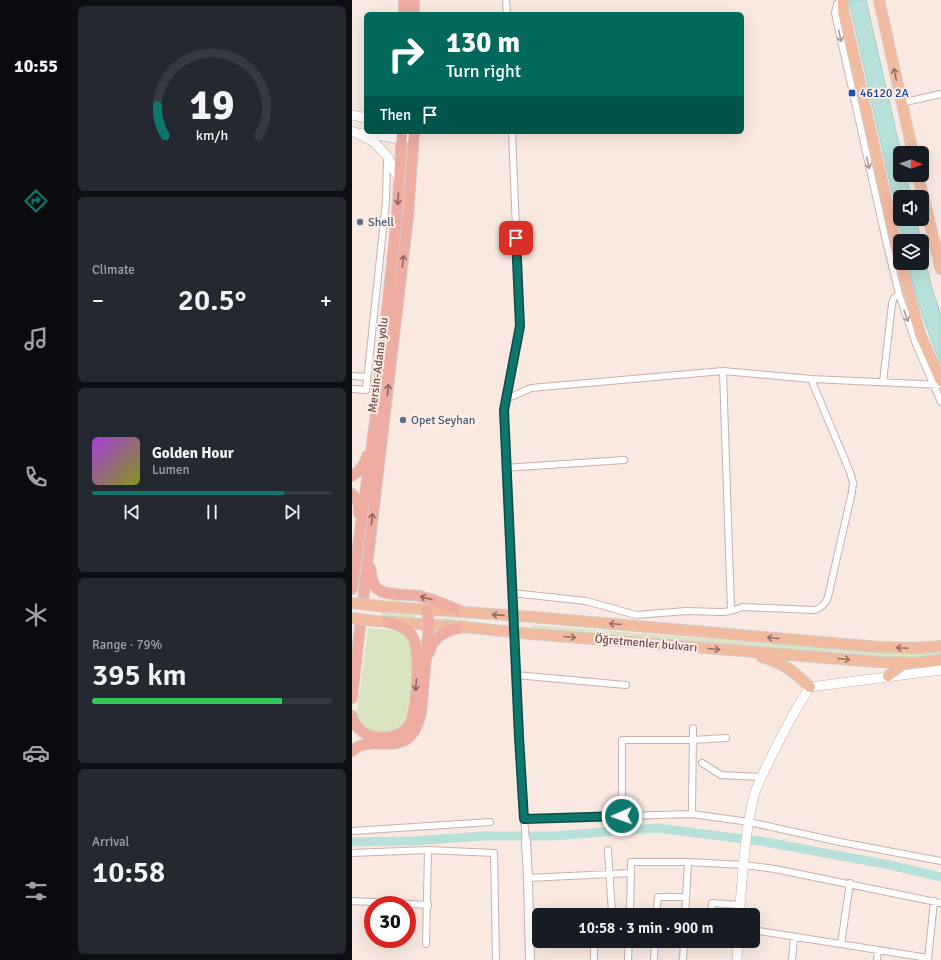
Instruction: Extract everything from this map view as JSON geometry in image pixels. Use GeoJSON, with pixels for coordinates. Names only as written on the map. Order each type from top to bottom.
{"type":"FeatureCollection","features":[{"type":"Feature","properties":{"kind":"highway"},"geometry":{"type":"LineString","coordinates":[[404,0],[404,12]]}},
{"type":"Feature","properties":{"kind":"highway"},"geometry":{"type":"LineString","coordinates":[[414,0],[414,12]]}},
{"type":"Feature","properties":{"kind":"highway","name":"Mersin-Adana yolu"},"geometry":{"type":"LineString","coordinates":[[363,600],[408,217],[413,134]]}},
{"type":"Feature","properties":{"kind":"highway","name":"Mersin-Adana yolu"},"geometry":{"type":"LineString","coordinates":[[352,589],[375,422],[397,216],[402,135]]}},
{"type":"Feature","properties":{"kind":"highway"},"geometry":{"type":"LineString","coordinates":[[352,476],[360,470],[366,461],[375,422]]}},
{"type":"Feature","properties":{"kind":"highway"},"geometry":{"type":"LineString","coordinates":[[352,494],[358,504],[359,516],[355,565]]}},
{"type":"Feature","properties":{"kind":"highway"},"geometry":{"type":"LineString","coordinates":[[370,536],[371,576],[373,584],[378,589],[387,593],[413,595],[427,598],[463,612]]}},
{"type":"Feature","properties":{"kind":"highway"},"geometry":{"type":"LineString","coordinates":[[352,751],[357,746],[364,744],[395,744],[412,735],[419,725],[422,713],[429,624],[427,610]]}},
{"type":"Feature","properties":{"kind":"highway"},"geometry":{"type":"LineString","coordinates":[[352,716],[357,727],[364,734],[373,736],[396,736],[404,731],[411,723],[414,710],[417,659],[416,647],[411,634],[401,626],[387,622]]}},
{"type":"Feature","properties":{"kind":"highway"},"geometry":{"type":"LineString","coordinates":[[352,683],[360,627],[352,698]]}},
{"type":"Feature","properties":{"kind":"highway"},"geometry":{"type":"LineString","coordinates":[[425,666],[430,647],[438,636],[454,629],[464,627]]}},
{"type":"Feature","properties":{"kind":"main road"},"geometry":{"type":"LineString","coordinates":[[842,0],[894,234]]}},
{"type":"Feature","properties":{"kind":"main road"},"geometry":{"type":"LineString","coordinates":[[879,0],[911,146]]}},
{"type":"Feature","properties":{"kind":"main road"},"geometry":{"type":"LineString","coordinates":[[352,115],[364,118]]}},
{"type":"Feature","properties":{"kind":"main road"},"geometry":{"type":"LineString","coordinates":[[354,131],[364,132]]}},
{"type":"Feature","properties":{"kind":"main road"},"geometry":{"type":"LineString","coordinates":[[354,131],[374,142],[387,156],[400,180]]}},
{"type":"Feature","properties":{"kind":"main road"},"geometry":{"type":"LineString","coordinates":[[390,134],[402,135]]}},
{"type":"Feature","properties":{"kind":"main road"},"geometry":{"type":"LineString","coordinates":[[920,182],[936,233],[941,269]]}},
{"type":"Feature","properties":{"kind":"main road"},"geometry":{"type":"LineString","coordinates":[[902,270],[920,334],[937,383]]}},
{"type":"Feature","properties":{"kind":"main road","name":"Öğretmenler bulvarı"},"geometry":{"type":"LineString","coordinates":[[352,603],[879,647],[916,648],[941,646]]}},
{"type":"Feature","properties":{"kind":"main road","name":"Öğretmenler bulvarı"},"geometry":{"type":"LineString","coordinates":[[352,618],[878,662],[916,663],[941,660]]}},
{"type":"Feature","properties":{"kind":"main road"},"geometry":{"type":"LineString","coordinates":[[747,652],[778,662],[793,670],[810,687]]}},
{"type":"Feature","properties":{"kind":"main road"},"geometry":{"type":"LineString","coordinates":[[888,676],[906,663]]}},
{"type":"Feature","properties":{"kind":"main road"},"geometry":{"type":"LineString","coordinates":[[810,687],[941,670]]}},
{"type":"Feature","properties":{"kind":"main road"},"geometry":{"type":"LineString","coordinates":[[740,905],[744,862],[754,796],[761,777],[796,708],[810,687]]}},
{"type":"Feature","properties":{"kind":"main road"},"geometry":{"type":"LineString","coordinates":[[737,960],[738,948]]}},
{"type":"Feature","properties":{"kind":"street"},"geometry":{"type":"LineString","coordinates":[[506,0],[507,12]]}},
{"type":"Feature","properties":{"kind":"street"},"geometry":{"type":"LineString","coordinates":[[842,0],[837,4],[835,12],[882,226],[905,315],[916,344],[937,383],[941,402]]}},
{"type":"Feature","properties":{"kind":"street"},"geometry":{"type":"LineString","coordinates":[[901,103],[941,94]]}},
{"type":"Feature","properties":{"kind":"street"},"geometry":{"type":"LineString","coordinates":[[512,134],[520,326],[504,410],[516,675],[528,878],[530,960]]}},
{"type":"Feature","properties":{"kind":"street"},"geometry":{"type":"LineString","coordinates":[[352,389],[366,390],[386,201],[387,156]]}},
{"type":"Feature","properties":{"kind":"street"},"geometry":{"type":"LineString","coordinates":[[883,382],[892,304],[894,298],[899,294]]}},
{"type":"Feature","properties":{"kind":"street"},"geometry":{"type":"LineString","coordinates":[[506,400],[530,388],[723,371],[812,379],[937,383],[941,385]]}},
{"type":"Feature","properties":{"kind":"street"},"geometry":{"type":"LineString","coordinates":[[723,371],[730,611]]}},
{"type":"Feature","properties":{"kind":"street"},"geometry":{"type":"LineString","coordinates":[[352,376],[367,377]]}},
{"type":"Feature","properties":{"kind":"street"},"geometry":{"type":"LineString","coordinates":[[512,594],[586,602],[636,615],[686,611],[730,611],[743,607],[814,610],[821,607],[827,601],[852,492],[852,482],[850,472],[812,379]]}},
{"type":"Feature","properties":{"kind":"street"},"geometry":{"type":"LineString","coordinates":[[506,468],[624,460]]}},
{"type":"Feature","properties":{"kind":"street"},"geometry":{"type":"LineString","coordinates":[[636,615],[636,626]]}},
{"type":"Feature","properties":{"kind":"street"},"geometry":{"type":"LineString","coordinates":[[516,675],[626,685]]}},
{"type":"Feature","properties":{"kind":"street"},"geometry":{"type":"LineString","coordinates":[[692,814],[693,728]]}},
{"type":"Feature","properties":{"kind":"street"},"geometry":{"type":"LineString","coordinates":[[622,816],[622,740],[693,740],[726,738]]}},
{"type":"Feature","properties":{"kind":"street"},"geometry":{"type":"LineString","coordinates":[[702,763],[721,775],[761,777]]}},
{"type":"Feature","properties":{"kind":"street"},"geometry":{"type":"LineString","coordinates":[[524,819],[692,814],[941,861]]}},
{"type":"Feature","properties":{"kind":"street"},"geometry":{"type":"LineString","coordinates":[[352,831],[490,822]]}},
{"type":"Feature","properties":{"kind":"street"},"geometry":{"type":"LineString","coordinates":[[352,853],[428,850],[494,853],[496,960]]}},
{"type":"Feature","properties":{"kind":"street"},"geometry":{"type":"LineString","coordinates":[[426,944],[428,850]]}},
{"type":"Feature","properties":{"kind":"street"},"geometry":{"type":"LineString","coordinates":[[608,850],[612,908]]}},
{"type":"Feature","properties":{"kind":"street"},"geometry":{"type":"LineString","coordinates":[[630,908],[631,862],[744,862],[941,902]]}},
{"type":"Feature","properties":{"kind":"street"},"geometry":{"type":"LineString","coordinates":[[685,908],[688,862]]}},
{"type":"Feature","properties":{"kind":"street"},"geometry":{"type":"LineString","coordinates":[[528,878],[631,873]]}},
{"type":"Feature","properties":{"kind":"street"},"geometry":{"type":"LineString","coordinates":[[841,944],[850,883]]}},
{"type":"Feature","properties":{"kind":"street"},"geometry":{"type":"LineString","coordinates":[[657,908],[658,897],[686,897]]}},
{"type":"Feature","properties":{"kind":"street"},"geometry":{"type":"LineString","coordinates":[[352,901],[428,905]]}},
{"type":"Feature","properties":{"kind":"street"},"geometry":{"type":"LineString","coordinates":[[760,931],[928,959],[934,901]]}},
{"type":"Feature","properties":{"kind":"street"},"geometry":{"type":"LineString","coordinates":[[712,908],[712,903],[740,905]]}},
{"type":"Feature","properties":{"kind":"street"},"geometry":{"type":"LineString","coordinates":[[528,912],[532,912]]}},
{"type":"Feature","properties":{"kind":"street"},"geometry":{"type":"LineString","coordinates":[[792,960],[794,937]]}},
{"type":"Feature","properties":{"kind":"street"},"geometry":{"type":"LineString","coordinates":[[594,948],[594,960]]}},
{"type":"Feature","properties":{"kind":"street"},"geometry":{"type":"LineString","coordinates":[[628,960],[629,948]]}},
{"type":"Feature","properties":{"kind":"street"},"geometry":{"type":"LineString","coordinates":[[654,948],[654,960]]}},
{"type":"Feature","properties":{"kind":"street"},"geometry":{"type":"LineString","coordinates":[[683,960],[684,948]]}},
{"type":"Feature","properties":{"kind":"street"},"geometry":{"type":"LineString","coordinates":[[877,960],[878,950]]}},
{"type":"Feature","properties":{"kind":"green space"},"geometry":{"type":"Polygon","coordinates":[[[381,612],[415,615],[415,621],[381,618],[381,612]]]}},
{"type":"Feature","properties":{"kind":"green space"},"geometry":{"type":"Polygon","coordinates":[[[446,618],[467,620],[466,625],[434,623],[434,619],[446,618]]]}},
{"type":"Feature","properties":{"kind":"green space"},"geometry":{"type":"Polygon","coordinates":[[[532,625],[881,652],[913,653],[941,651],[941,656],[913,658],[880,657],[532,630],[532,625]]]}},
{"type":"Feature","properties":{"kind":"green space"},"geometry":{"type":"Polygon","coordinates":[[[368,628],[399,631],[408,638],[413,650],[412,674],[406,721],[399,728],[390,732],[375,733],[362,729],[356,719],[368,628]]]}},
{"type":"Feature","properties":{"kind":"water"},"geometry":{"type":"Polygon","coordinates":[[[849,0],[866,0],[899,146],[893,146],[893,182],[908,182],[909,190],[893,190],[893,196],[849,0]]]}},
{"type":"Feature","properties":{"kind":"water"},"geometry":{"type":"Polygon","coordinates":[[[900,226],[918,226],[919,234],[901,234],[900,226]]]}},
{"type":"Feature","properties":{"kind":"water"},"geometry":{"type":"Polygon","coordinates":[[[910,270],[928,270],[941,315],[941,364],[922,314],[910,270]]]}},
{"type":"Feature","properties":{"kind":"waterway"},"geometry":{"type":"LineString","coordinates":[[352,842],[411,841],[484,836],[553,836],[657,828],[760,841],[890,865],[941,877]]}},
{"type":"Feature","properties":{"kind":"place","name":"46120 2A"},"geometry":{"type":"Point","coordinates":[852,93]}},
{"type":"Feature","properties":{"kind":"place","name":"Shell"},"geometry":{"type":"Point","coordinates":[360,222]}},
{"type":"Feature","properties":{"kind":"place","name":"Opet Seyhan"},"geometry":{"type":"Point","coordinates":[403,420]}},
{"type":"Feature","properties":{"kind":"route"},"geometry":{"type":"LineString","coordinates":[[516,238],[520,326],[504,410],[524,819],[622,816]]}}]}
